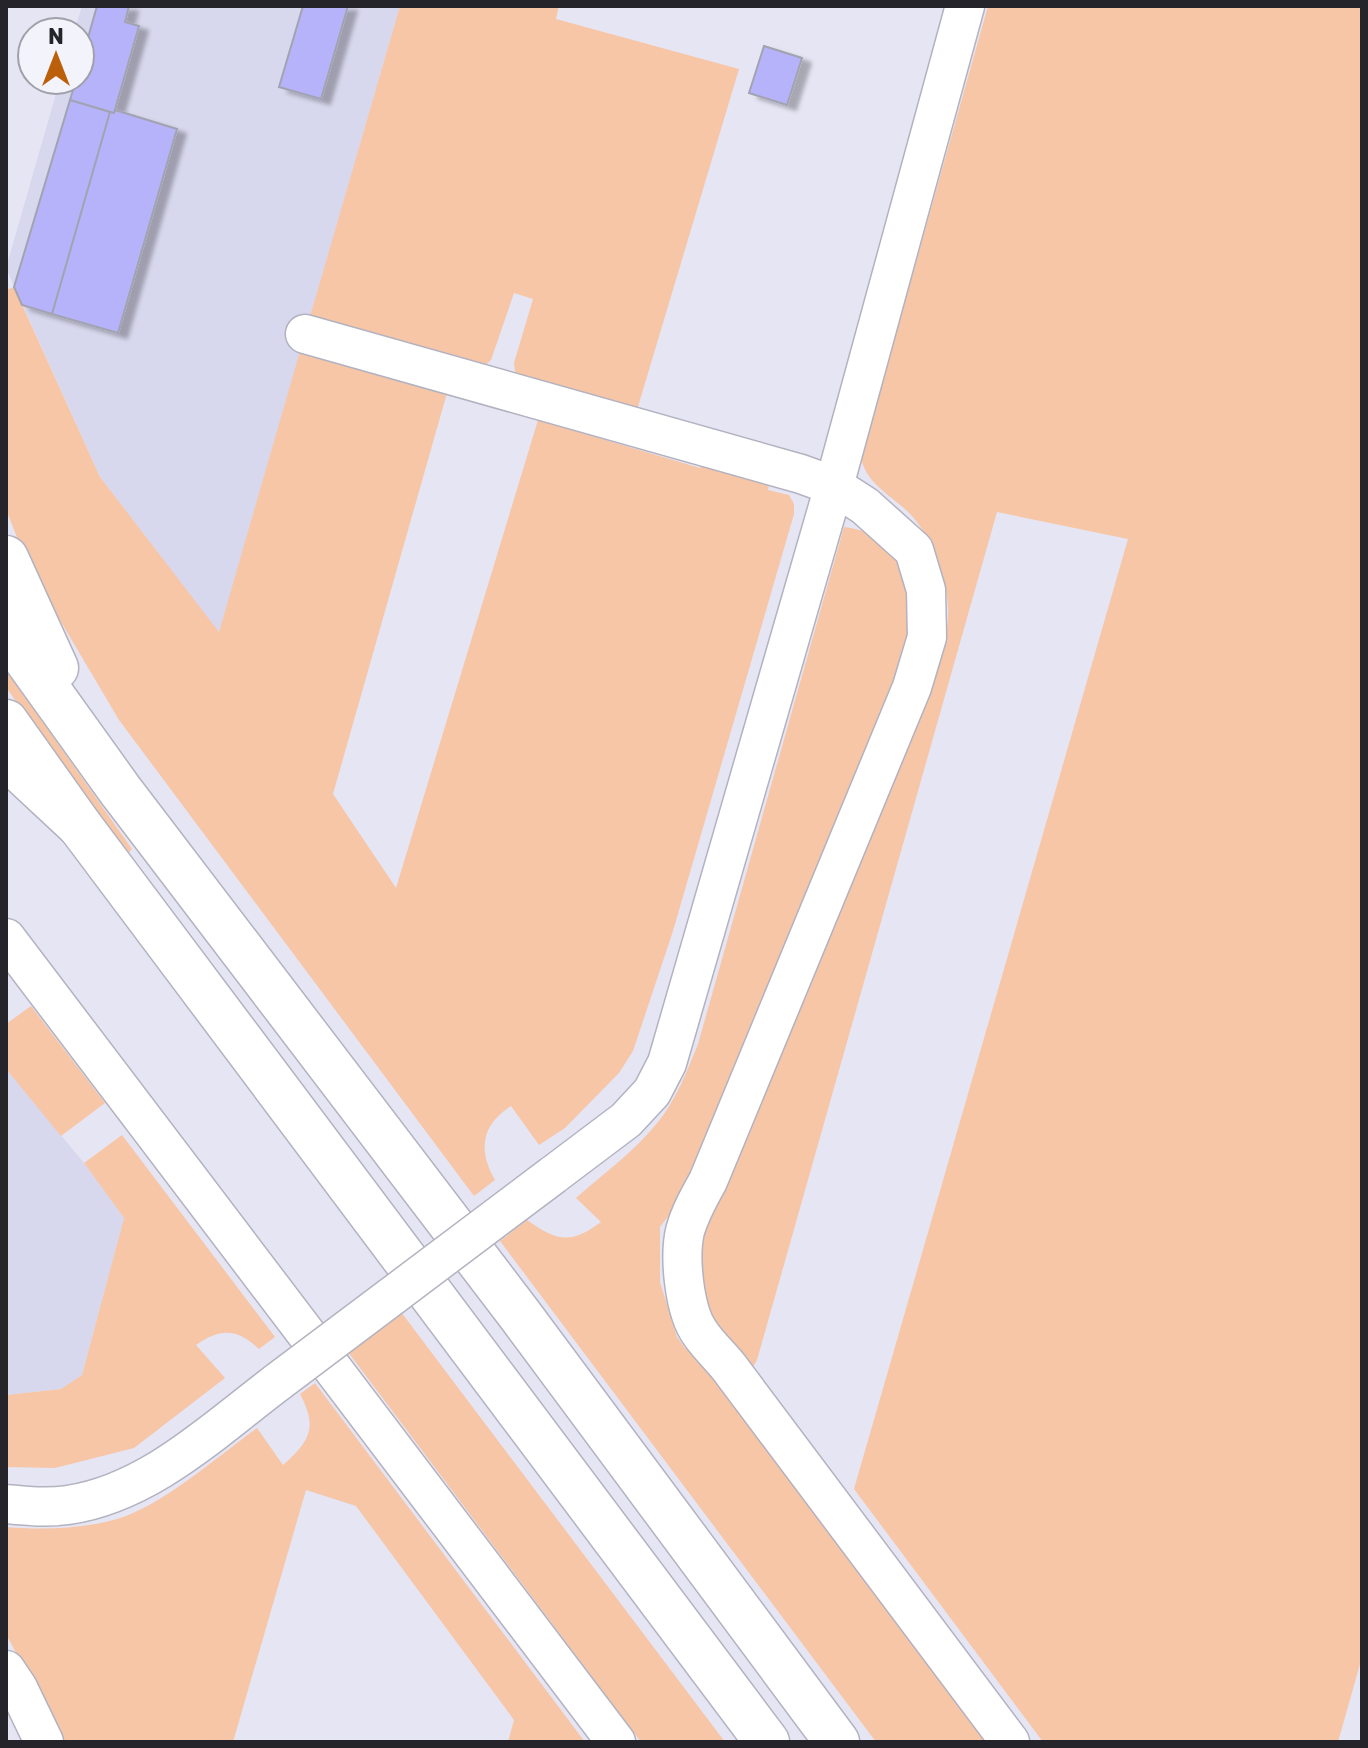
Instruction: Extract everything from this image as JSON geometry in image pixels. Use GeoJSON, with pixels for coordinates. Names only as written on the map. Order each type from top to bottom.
{"type":"FeatureCollection","features":[{"type":"Feature","properties":{"kind":"main road"},"geometry":{"type":"LineString","coordinates":[[6,558],[54,663],[120,790]]}},
{"type":"Feature","properties":{"kind":"main road"},"geometry":{"type":"LineString","coordinates":[[6,631],[120,790],[520,1315],[837,1742]]}},
{"type":"Feature","properties":{"kind":"main road"},"geometry":{"type":"LineString","coordinates":[[6,722],[80,826],[767,1742]]}},
{"type":"Feature","properties":{"kind":"main road"},"geometry":{"type":"LineString","coordinates":[[6,757],[80,826]]}},
{"type":"Feature","properties":{"kind":"street"},"geometry":{"type":"LineString","coordinates":[[6,1504],[35,1507],[67,1505],[112,1494],[165,1466],[626,1120],[652,1092],[667,1063],[834,486],[965,6]]}},
{"type":"Feature","properties":{"kind":"street"},"geometry":{"type":"LineString","coordinates":[[305,334],[801,474],[834,486],[865,506],[914,550],[926,590],[927,637],[912,687],[708,1181],[695,1203],[685,1233],[683,1273],[689,1307],[699,1331],[1010,1742]]}},
{"type":"Feature","properties":{"kind":"street"},"geometry":{"type":"LineString","coordinates":[[6,938],[616,1742]]}},
{"type":"Feature","properties":{"kind":"street"},"geometry":{"type":"LineString","coordinates":[[6,1670],[44,1742]]}},
{"type":"Feature","properties":{"kind":"shaded area"},"geometry":{"type":"Polygon","coordinates":[[[82,6],[400,6],[219,633],[100,477],[6,268],[55,96],[96,96],[96,16],[79,16],[82,6]]]}},
{"type":"Feature","properties":{"kind":"shaded area"},"geometry":{"type":"Polygon","coordinates":[[[400,6],[559,6],[556,19],[739,69],[637,410],[516,378],[514,363],[533,299],[514,293],[491,360],[482,368],[309,320],[400,6]]]}},
{"type":"Feature","properties":{"kind":"shaded area"},"geometry":{"type":"Polygon","coordinates":[[[988,6],[1362,6],[1362,1657],[1338,1742],[1043,1742],[854,1489],[1128,539],[997,512],[757,1360],[750,1372],[706,1307],[700,1280],[702,1229],[941,654],[948,603],[937,558],[914,519],[872,480],[861,458],[988,6]]]}},
{"type":"Feature","properties":{"kind":"shaded area"},"geometry":{"type":"Polygon","coordinates":[[[14,287],[100,477],[219,632],[300,351],[447,393],[333,794],[396,888],[538,420],[700,468],[704,459],[770,477],[768,490],[789,495],[794,504],[794,514],[673,931],[633,1051],[619,1073],[565,1128],[539,1145],[511,1106],[501,1113],[493,1121],[485,1139],[486,1158],[495,1180],[474,1196],[119,720],[28,566],[6,509],[6,290],[14,287]]]}},
{"type":"Feature","properties":{"kind":"shaded area"},"geometry":{"type":"Polygon","coordinates":[[[844,527],[865,532],[881,542],[901,567],[907,582],[909,629],[900,677],[682,1198],[660,1227],[660,1282],[677,1337],[685,1348],[704,1362],[996,1742],[876,1742],[500,1241],[527,1220],[564,1238],[581,1234],[601,1222],[576,1198],[649,1133],[681,1085],[698,1044],[844,527]]]}},
{"type":"Feature","properties":{"kind":"shaded area"},"geometry":{"type":"Polygon","coordinates":[[[6,670],[132,849],[127,855],[6,687],[6,670]]]}},
{"type":"Feature","properties":{"kind":"shaded area"},"geometry":{"type":"Polygon","coordinates":[[[31,1006],[105,1103],[61,1136],[6,1069],[6,1024],[31,1006]]]}},
{"type":"Feature","properties":{"kind":"shaded area"},"geometry":{"type":"Polygon","coordinates":[[[6,1069],[84,1163],[124,1218],[82,1375],[61,1389],[6,1395],[6,1069]]]}},
{"type":"Feature","properties":{"kind":"shaded area"},"geometry":{"type":"Polygon","coordinates":[[[122,1135],[275,1337],[259,1349],[243,1337],[228,1333],[213,1336],[196,1345],[225,1378],[134,1448],[55,1468],[6,1467],[6,1395],[61,1389],[82,1375],[124,1218],[84,1163],[122,1135]]]}},
{"type":"Feature","properties":{"kind":"shaded area"},"geometry":{"type":"Polygon","coordinates":[[[401,1312],[725,1742],[641,1742],[348,1352],[401,1312]]]}},
{"type":"Feature","properties":{"kind":"shaded area"},"geometry":{"type":"Polygon","coordinates":[[[315,1383],[585,1742],[508,1742],[514,1720],[356,1506],[306,1490],[233,1742],[63,1742],[6,1634],[6,1527],[76,1527],[134,1513],[171,1492],[257,1428],[283,1465],[305,1441],[310,1425],[300,1394],[315,1383]]]}},
{"type":"Feature","properties":{"kind":"building"},"geometry":{"type":"Polygon","coordinates":[[[97,6],[129,6],[125,22],[139,26],[114,113],[70,100],[71,96],[96,96],[94,16],[97,6]]]}},
{"type":"Feature","properties":{"kind":"building"},"geometry":{"type":"Polygon","coordinates":[[[303,6],[348,6],[321,99],[279,87],[303,6]]]}},
{"type":"Feature","properties":{"kind":"building"},"geometry":{"type":"Polygon","coordinates":[[[764,46],[802,58],[787,105],[749,93],[764,46]]]}},
{"type":"Feature","properties":{"kind":"building"},"geometry":{"type":"Polygon","coordinates":[[[70,100],[110,112],[52,314],[22,305],[14,287],[70,100]]]}},
{"type":"Feature","properties":{"kind":"building"},"geometry":{"type":"Polygon","coordinates":[[[115,110],[177,129],[118,333],[52,314],[110,112],[114,113],[115,110]]]}}]}
